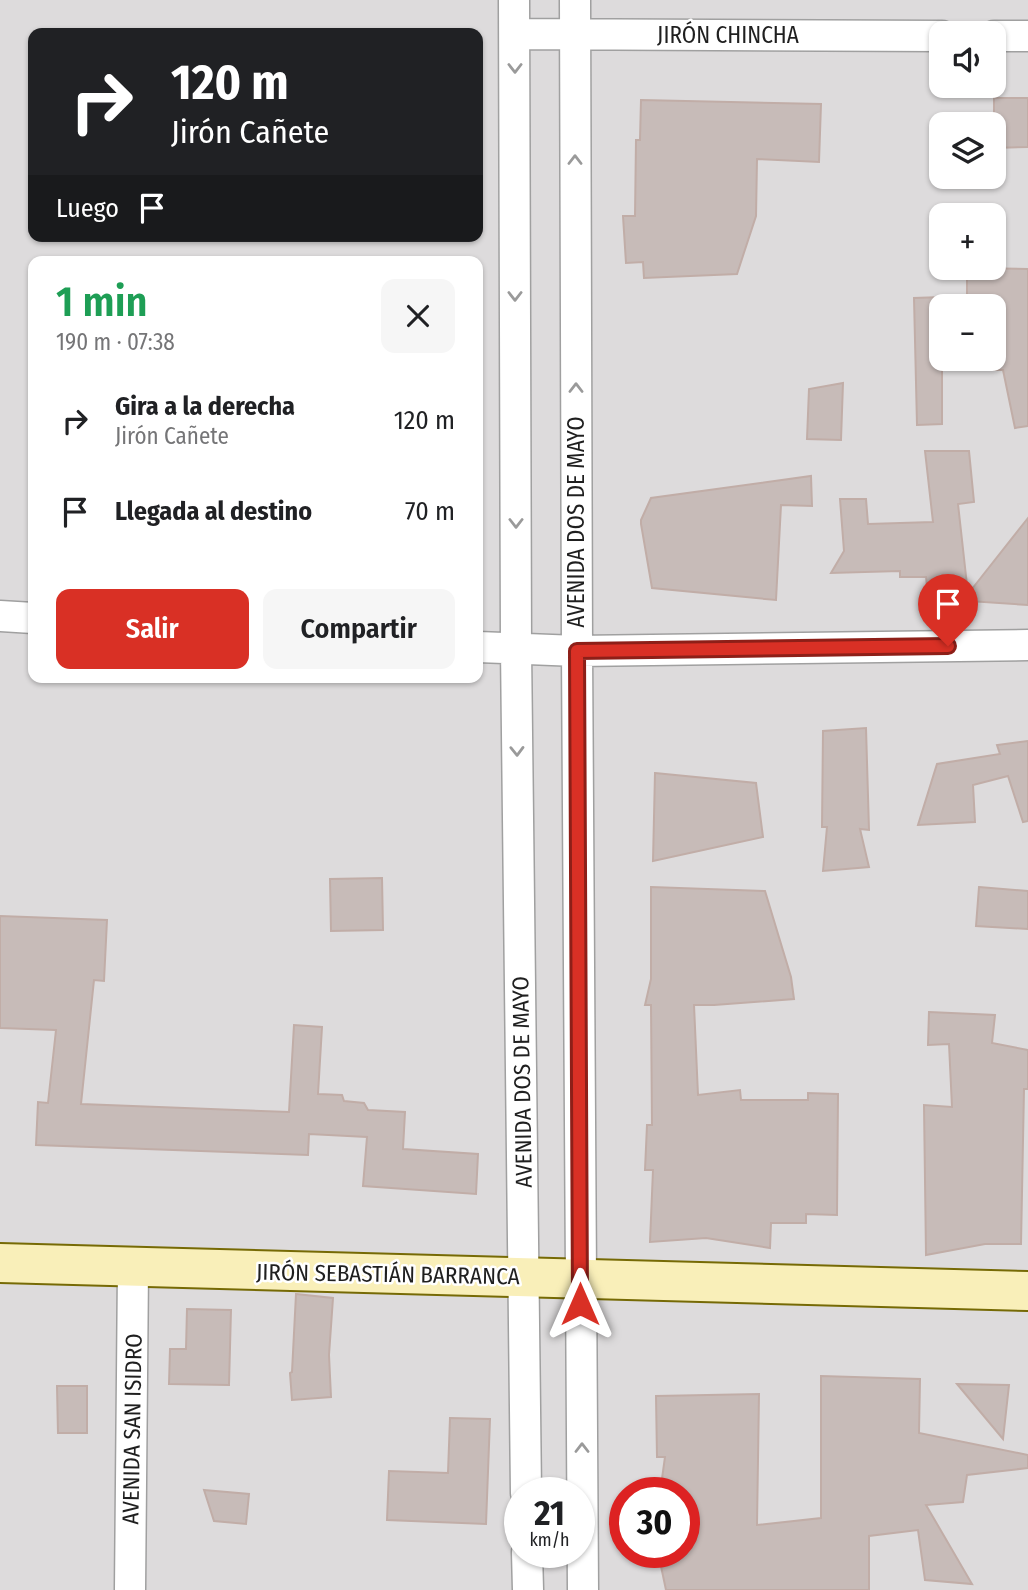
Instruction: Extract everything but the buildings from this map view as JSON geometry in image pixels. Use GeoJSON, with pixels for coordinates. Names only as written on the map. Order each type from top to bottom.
{"type":"FeatureCollection","features":[{"type":"Feature","properties":{"kind":"street","name":"AVENIDA DOS DE MAYO"},"geometry":{"type":"LineString","coordinates":[[514,0],[516,649],[526,1477]]}},
{"type":"Feature","properties":{"kind":"street","name":"AVENIDA DOS DE MAYO"},"geometry":{"type":"LineString","coordinates":[[575,0],[583,1590]]}},
{"type":"Feature","properties":{"kind":"street","name":"JIRÓN CHINCHA"},"geometry":{"type":"LineString","coordinates":[[515,34],[929,36]]}},
{"type":"Feature","properties":{"kind":"street"},"geometry":{"type":"LineString","coordinates":[[1006,36],[1028,36]]}},
{"type":"Feature","properties":{"kind":"street"},"geometry":{"type":"LineString","coordinates":[[0,616],[28,618]]}},
{"type":"Feature","properties":{"kind":"street"},"geometry":{"type":"LineString","coordinates":[[483,647],[577,651],[1028,645]]}},
{"type":"Feature","properties":{"kind":"street","name":"JIRÓN SEBASTIÁN BARRANCA"},"geometry":{"type":"LineString","coordinates":[[0,1264],[1028,1291]]}},
{"type":"Feature","properties":{"kind":"street","name":"AVENIDA SAN ISIDRO"},"geometry":{"type":"LineString","coordinates":[[130,1590],[133,1268]]}},
{"type":"Feature","properties":{"kind":"street"},"geometry":{"type":"LineString","coordinates":[[527,1568],[528,1590]]}},
{"type":"Feature","properties":{"kind":"shaded area"},"geometry":{"type":"Polygon","coordinates":[[[0,0],[1028,0],[1028,1590],[0,1590],[0,0]]]}},
{"type":"Feature","properties":{"kind":"route"},"geometry":{"type":"LineString","coordinates":[[580,1304],[577,651],[948,646]]}}]}
